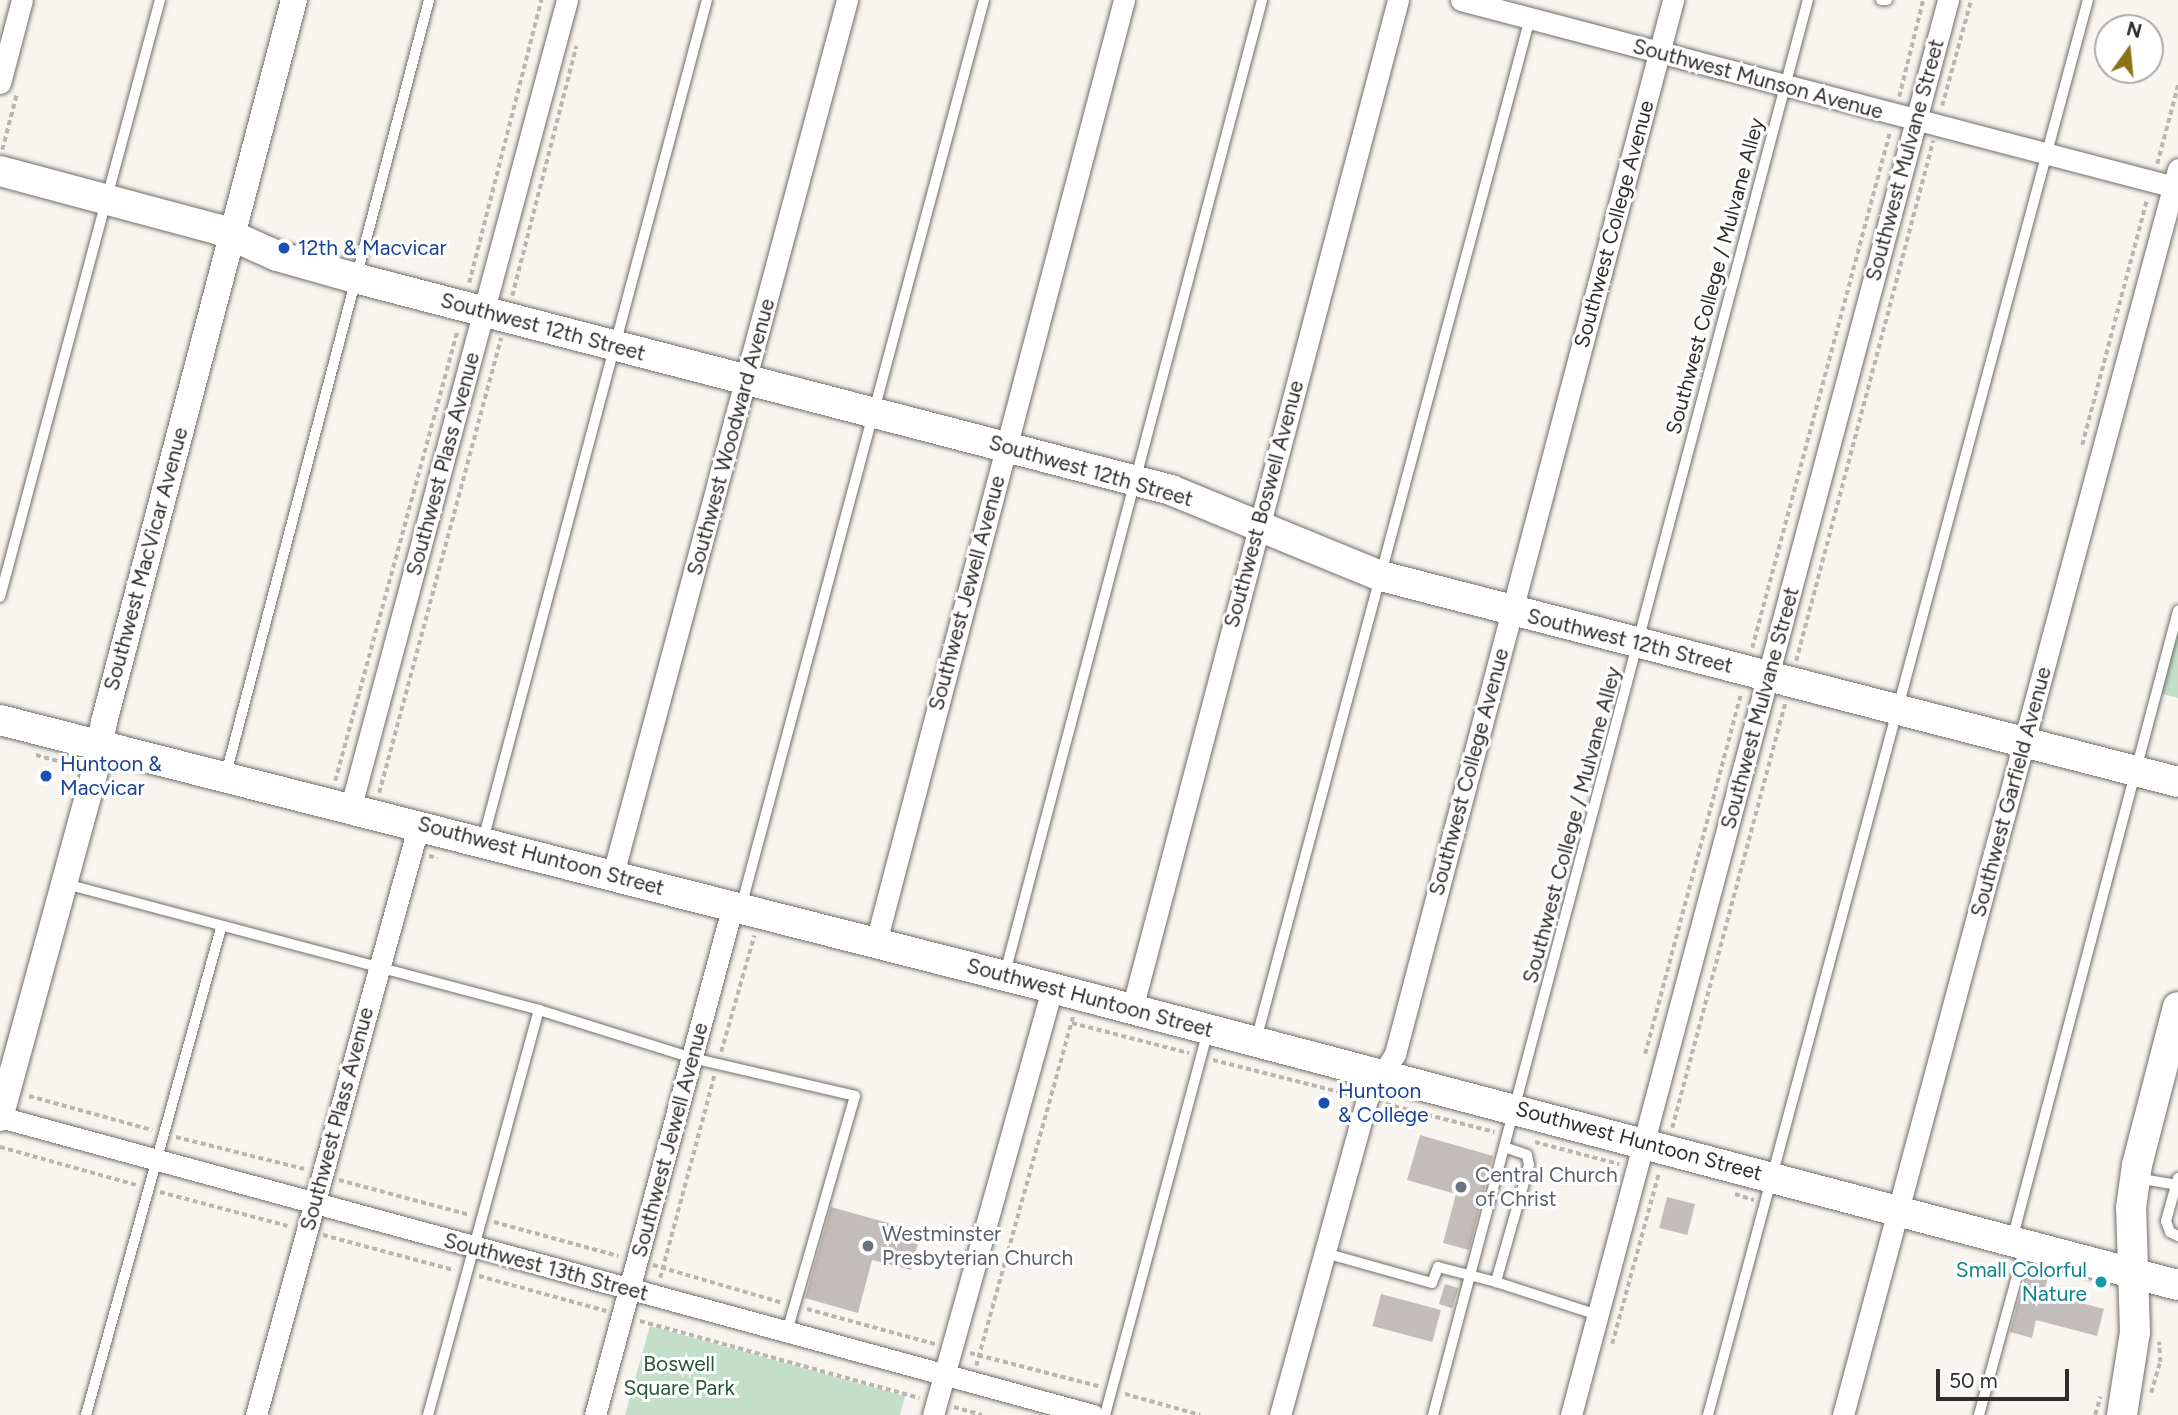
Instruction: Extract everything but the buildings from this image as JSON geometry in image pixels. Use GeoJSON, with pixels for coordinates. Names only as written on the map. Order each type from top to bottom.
{"type":"FeatureCollection","features":[{"type":"Feature","properties":{"kind":"main road","name":"Southwest 12th Street"},"geometry":{"type":"LineString","coordinates":[[0,172],[106,199],[231,236],[277,256],[355,278],[1135,480],[1192,498],[1381,576],[2178,782]]}},
{"type":"Feature","properties":{"kind":"main road","name":"Southwest Huntoon Street"},"geometry":{"type":"LineString","coordinates":[[0,720],[226,774],[876,942],[1004,976],[1068,1002],[1132,1009],[1205,1043],[1256,1041],[2178,1284]]}},
{"type":"Feature","properties":{"kind":"main road"},"geometry":{"type":"LineString","coordinates":[[2122,1415],[2135,1332],[2131,1208],[2135,1178],[2176,1023]]}},
{"type":"Feature","properties":{"kind":"street"},"geometry":{"type":"LineString","coordinates":[[0,83],[22,0]]}},
{"type":"Feature","properties":{"kind":"street","name":"Southwest MacVicar Avenue"},"geometry":{"type":"LineString","coordinates":[[0,1117],[294,0]]}},
{"type":"Feature","properties":{"kind":"street","name":"Southwest Plass Avenue"},"geometry":{"type":"LineString","coordinates":[[351,806],[568,0]]}},
{"type":"Feature","properties":{"kind":"street","name":"Southwest Woodward Avenue"},"geometry":{"type":"LineString","coordinates":[[613,874],[848,0]]}},
{"type":"Feature","properties":{"kind":"street","name":"Southwest Jewell Avenue"},"geometry":{"type":"LineString","coordinates":[[876,942],[1124,0]]}},
{"type":"Feature","properties":{"kind":"street","name":"Southwest Boswell Avenue"},"geometry":{"type":"LineString","coordinates":[[1132,1009],[1398,0]]}},
{"type":"Feature","properties":{"kind":"street","name":"Southwest Munson Avenue"},"geometry":{"type":"LineString","coordinates":[[1461,0],[1937,127],[2045,154],[2176,181]]}},
{"type":"Feature","properties":{"kind":"street","name":"Southwest College Avenue"},"geometry":{"type":"LineString","coordinates":[[1280,1415],[1367,1099],[1395,1054],[1673,0]]}},
{"type":"Feature","properties":{"kind":"street","name":"Southwest Mulvane Street"},"geometry":{"type":"LineString","coordinates":[[1571,1415],[1948,0]]}},
{"type":"Feature","properties":{"kind":"street","name":"Southwest Garfield Avenue"},"geometry":{"type":"LineString","coordinates":[[1843,1415],[2176,181]]}},
{"type":"Feature","properties":{"kind":"street","name":"Southwest Plass Avenue"},"geometry":{"type":"LineString","coordinates":[[256,1415],[419,824]]}},
{"type":"Feature","properties":{"kind":"street","name":"Southwest Jewell Avenue"},"geometry":{"type":"LineString","coordinates":[[595,1415],[692,1058],[737,906]]}},
{"type":"Feature","properties":{"kind":"street"},"geometry":{"type":"LineString","coordinates":[[935,1409],[952,1348],[1068,1002]]}},
{"type":"Feature","properties":{"kind":"street","name":"Southwest 13th Street"},"geometry":{"type":"LineString","coordinates":[[0,1117],[1093,1415]]}},
{"type":"Feature","properties":{"kind":"lane"},"geometry":{"type":"LineString","coordinates":[[0,597],[160,0]]}},
{"type":"Feature","properties":{"kind":"lane"},"geometry":{"type":"LineString","coordinates":[[226,774],[429,0]]}},
{"type":"Feature","properties":{"kind":"lane"},"geometry":{"type":"LineString","coordinates":[[483,840],[617,346],[707,0]]}},
{"type":"Feature","properties":{"kind":"lane"},"geometry":{"type":"LineString","coordinates":[[737,906],[877,413],[984,0]]}},
{"type":"Feature","properties":{"kind":"lane"},"geometry":{"type":"LineString","coordinates":[[1004,976],[1262,0]]}},
{"type":"Feature","properties":{"kind":"lane","name":"Southwest College / Mulvane Alley"},"geometry":{"type":"LineString","coordinates":[[1433,1415],[1507,1147],[1808,0]]}},
{"type":"Feature","properties":{"kind":"lane"},"geometry":{"type":"LineString","coordinates":[[1708,1415],[2088,0]]}},
{"type":"Feature","properties":{"kind":"lane"},"geometry":{"type":"LineString","coordinates":[[1256,1041],[1530,18]]}},
{"type":"Feature","properties":{"kind":"lane"},"geometry":{"type":"LineString","coordinates":[[1979,1415],[2019,1242],[2178,611]]}},
{"type":"Feature","properties":{"kind":"lane"},"geometry":{"type":"LineString","coordinates":[[63,883],[221,928],[539,1010],[692,1058],[855,1096],[787,1331]]}},
{"type":"Feature","properties":{"kind":"lane"},"geometry":{"type":"LineString","coordinates":[[86,1415],[154,1160],[221,928]]}},
{"type":"Feature","properties":{"kind":"lane"},"geometry":{"type":"LineString","coordinates":[[428,1415],[539,1010]]}},
{"type":"Feature","properties":{"kind":"lane"},"geometry":{"type":"LineString","coordinates":[[1105,1415],[1205,1043]]}},
{"type":"Feature","properties":{"kind":"lane"},"geometry":{"type":"LineString","coordinates":[[1496,1282],[1529,1165],[1527,1155],[1507,1147]]}},
{"type":"Feature","properties":{"kind":"lane"},"geometry":{"type":"LineString","coordinates":[[2135,1178],[2177,1182],[2166,1221],[2170,1232],[2178,1236]]}},
{"type":"Feature","properties":{"kind":"lane"},"geometry":{"type":"LineString","coordinates":[[1325,1253],[1432,1283],[1438,1267],[1496,1282],[1598,1315]]}},
{"type":"Feature","properties":{"kind":"path"},"geometry":{"type":"LineString","coordinates":[[379,793],[485,312],[541,0]]}},
{"type":"Feature","properties":{"kind":"path"},"geometry":{"type":"LineString","coordinates":[[1611,1348],[1645,1143],[1768,677],[1894,115],[1923,0]]}},
{"type":"Feature","properties":{"kind":"path"},"geometry":{"type":"LineString","coordinates":[[1644,1061],[1768,677],[1937,127],[1971,0]]}},
{"type":"Feature","properties":{"kind":"path"},"geometry":{"type":"LineString","coordinates":[[335,781],[485,312],[579,37]]}},
{"type":"Feature","properties":{"kind":"path"},"geometry":{"type":"LineString","coordinates":[[648,1323],[754,936]]}},
{"type":"Feature","properties":{"kind":"path"},"geometry":{"type":"LineString","coordinates":[[964,1413],[1068,1002],[1205,1043],[1367,1099]]}},
{"type":"Feature","properties":{"kind":"path"},"geometry":{"type":"LineString","coordinates":[[29,1096],[1200,1415]]}},
{"type":"Feature","properties":{"kind":"path"},"geometry":{"type":"LineString","coordinates":[[1615,1177],[1645,1143]]}},
{"type":"Feature","properties":{"kind":"path"},"geometry":{"type":"LineString","coordinates":[[0,1147],[648,1323],[935,1409],[982,1415]]}},
{"type":"Feature","properties":{"kind":"green space"},"geometry":{"type":"Polygon","coordinates":[[[2178,621],[2178,698],[2159,693],[2178,621]]]}},
{"type":"Feature","properties":{"kind":"green space","name":"Boswell Square Park"},"geometry":{"type":"Polygon","coordinates":[[[650,1326],[905,1396],[900,1415],[625,1415],[650,1326]]]}},
{"type":"Feature","properties":{"kind":"place","name":"12th & Macvicar"},"geometry":{"type":"Point","coordinates":[284,248]}},
{"type":"Feature","properties":{"kind":"place","name":"Huntoon & Macvicar"},"geometry":{"type":"Point","coordinates":[46,776]}},
{"type":"Feature","properties":{"kind":"place","name":"Huntoon & College"},"geometry":{"type":"Point","coordinates":[1324,1103]}},
{"type":"Feature","properties":{"kind":"place","name":"Central Church of Christ"},"geometry":{"type":"Point","coordinates":[1461,1187]}},
{"type":"Feature","properties":{"kind":"place","name":"Westminster Presbyterian Church"},"geometry":{"type":"Point","coordinates":[868,1246]}},
{"type":"Feature","properties":{"kind":"place","name":"Small Colorful Nature"},"geometry":{"type":"Point","coordinates":[2101,1282]}}]}
